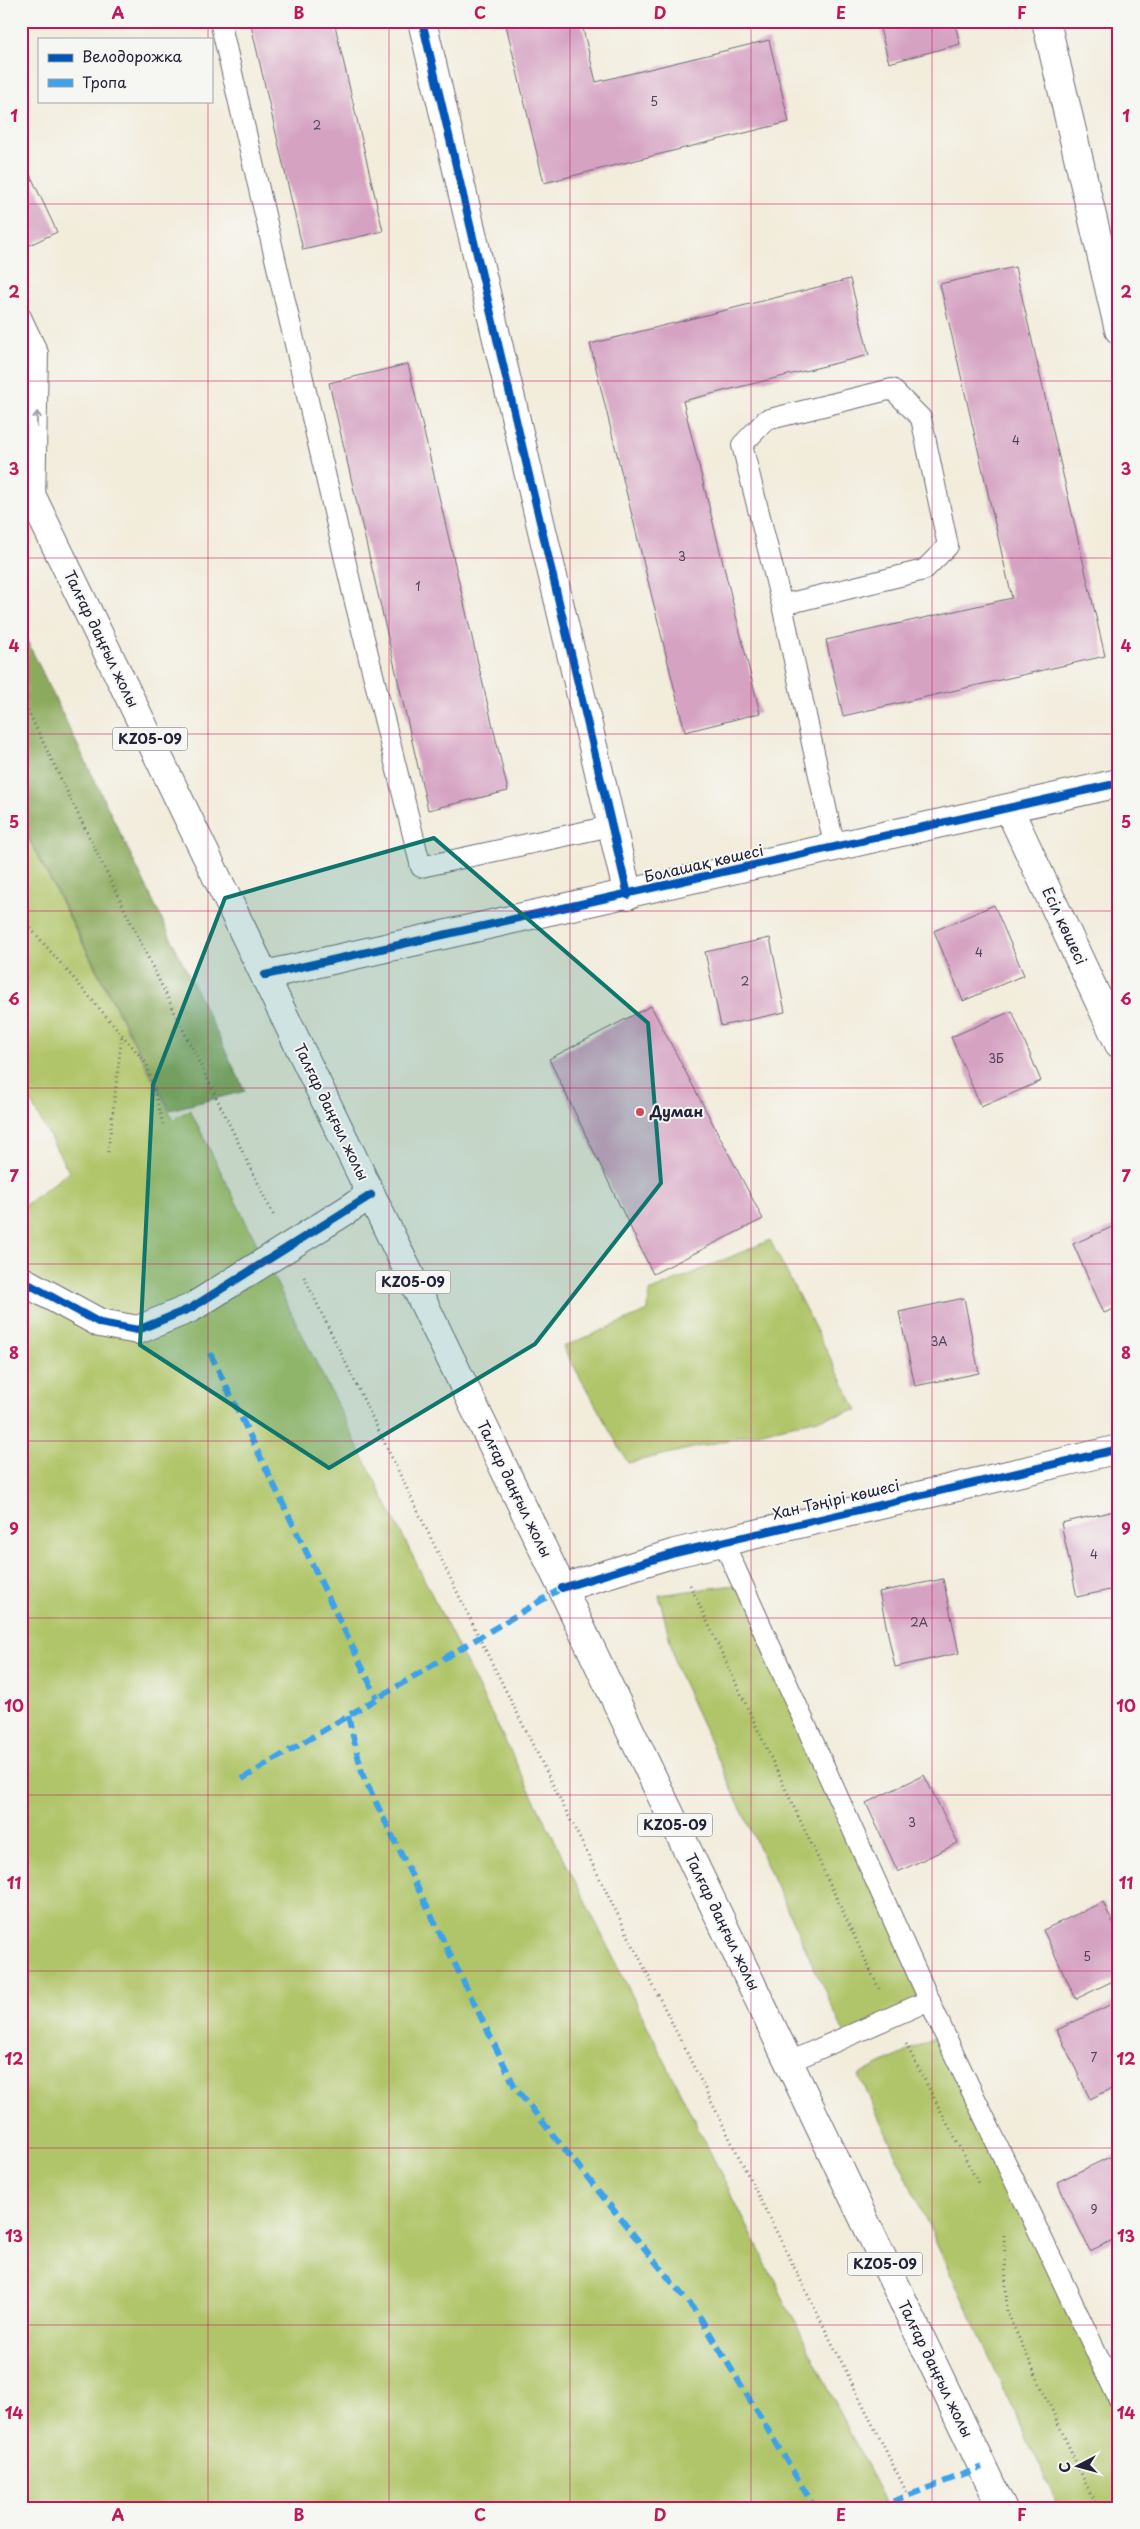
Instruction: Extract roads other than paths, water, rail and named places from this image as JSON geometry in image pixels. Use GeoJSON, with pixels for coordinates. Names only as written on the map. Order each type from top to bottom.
{"type":"FeatureCollection","features":[{"type":"Feature","properties":{"kind":"street"},"geometry":{"type":"LineString","coordinates":[[422,21],[628,895]]}},
{"type":"Feature","properties":{"kind":"street"},"geometry":{"type":"LineString","coordinates":[[1046,21],[1119,330]]}},
{"type":"Feature","properties":{"kind":"street","name":"Талғар даңғыл жолы"},"geometry":{"type":"LineString","coordinates":[[21,474],[28,508],[265,975],[562,1588],[1002,2508]]}},
{"type":"Feature","properties":{"kind":"street","name":"Болашақ көшесі"},"geometry":{"type":"LineString","coordinates":[[265,975],[628,895],[1119,783]]}},
{"type":"Feature","properties":{"kind":"street","name":"Есіл көшесі"},"geometry":{"type":"LineString","coordinates":[[1009,809],[1119,1044]]}},
{"type":"Feature","properties":{"kind":"street"},"geometry":{"type":"LineString","coordinates":[[21,1280],[100,1323],[138,1330],[191,1308],[371,1195]]}},
{"type":"Feature","properties":{"kind":"street","name":"Хан Тәңірі көшесі"},"geometry":{"type":"LineString","coordinates":[[562,1588],[674,1553],[722,1541],[1119,1449]]}},
{"type":"Feature","properties":{"kind":"lane"},"geometry":{"type":"LineString","coordinates":[[220,21],[353,594],[421,867],[611,826]]}},
{"type":"Feature","properties":{"kind":"lane"},"geometry":{"type":"LineString","coordinates":[[21,317],[38,353],[28,508]]}},
{"type":"Feature","properties":{"kind":"lane"},"geometry":{"type":"LineString","coordinates":[[782,605],[924,570],[948,546],[921,418],[892,389],[766,420],[742,445],[782,605],[835,848]]}},
{"type":"Feature","properties":{"kind":"lane"},"geometry":{"type":"LineString","coordinates":[[722,1541],[930,2000],[1119,2400]]}},
{"type":"Feature","properties":{"kind":"lane"},"geometry":{"type":"LineString","coordinates":[[788,2062],[930,2000]]}},
{"type":"Feature","properties":{"kind":"place","name":"Думан"},"geometry":{"type":"Point","coordinates":[640,1112]}}]}
